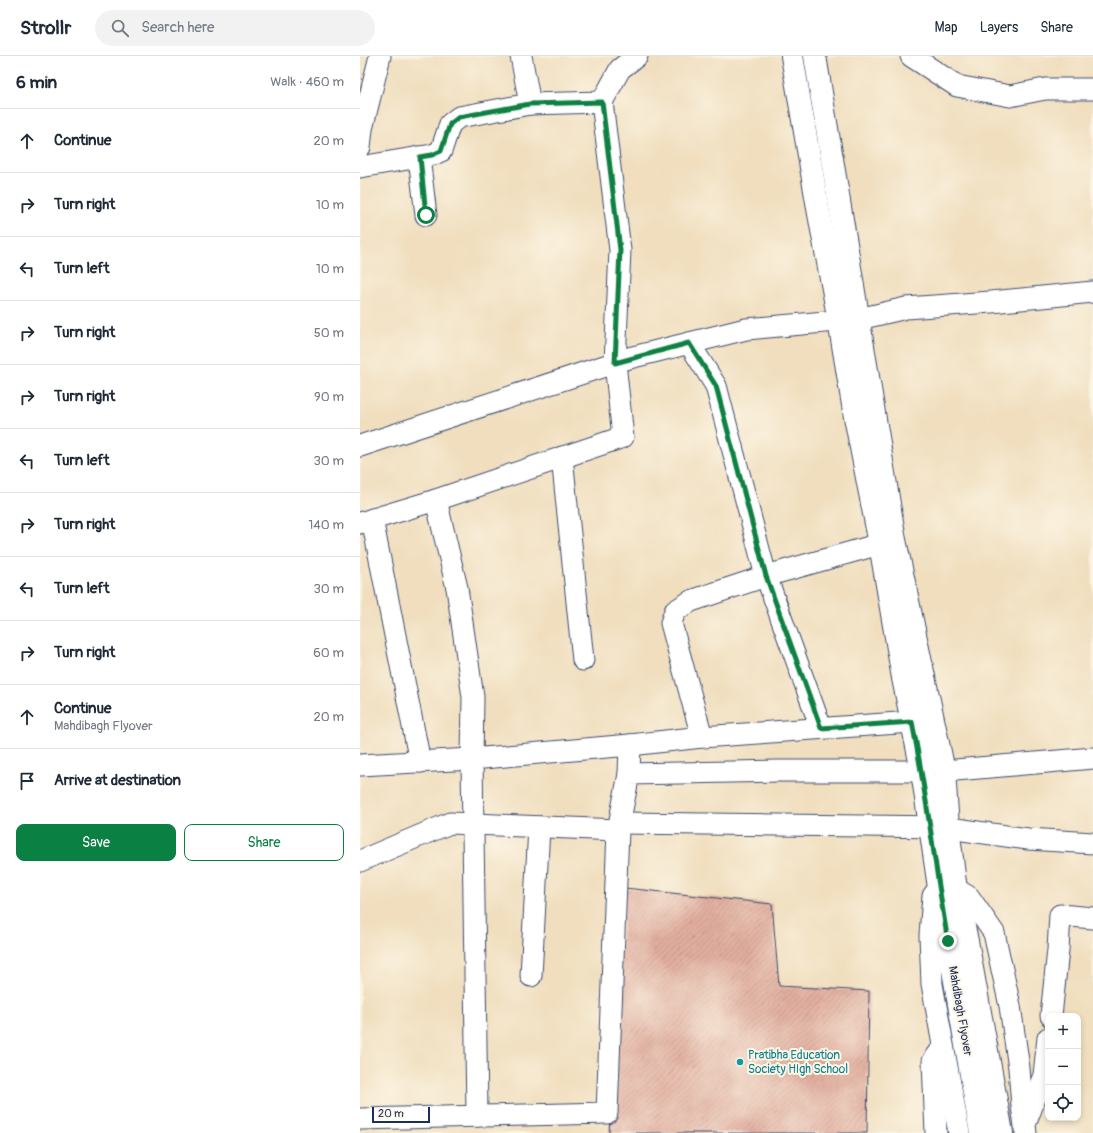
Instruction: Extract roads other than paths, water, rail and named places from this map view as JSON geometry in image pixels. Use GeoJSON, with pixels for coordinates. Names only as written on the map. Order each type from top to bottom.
{"type":"FeatureCollection","features":[{"type":"Feature","properties":{"kind":"main road"},"geometry":{"type":"LineString","coordinates":[[792,56],[817,206],[849,320],[944,771],[939,826]]}},
{"type":"Feature","properties":{"kind":"main road"},"geometry":{"type":"LineString","coordinates":[[815,56],[849,320],[855,417],[880,544],[903,678],[922,771],[939,826]]}},
{"type":"Feature","properties":{"kind":"main road","name":"Mahdibagh Flyover"},"geometry":{"type":"LineString","coordinates":[[939,826],[958,941],[981,1133]]}},
{"type":"Feature","properties":{"kind":"main road","name":"Mahdibagh Flyover"},"geometry":{"type":"LineString","coordinates":[[958,941],[1002,1133]]}},
{"type":"Feature","properties":{"kind":"street"},"geometry":{"type":"LineString","coordinates":[[360,146],[362,129],[380,56]]}},
{"type":"Feature","properties":{"kind":"street"},"geometry":{"type":"LineString","coordinates":[[521,56],[530,104]]}},
{"type":"Feature","properties":{"kind":"street"},"geometry":{"type":"LineString","coordinates":[[420,762],[366,521],[436,500],[623,437],[615,363],[620,250],[602,102],[618,63],[637,56]]}},
{"type":"Feature","properties":{"kind":"street"},"geometry":{"type":"LineString","coordinates":[[911,56],[957,86],[1010,96],[1045,89],[1093,89]]}},
{"type":"Feature","properties":{"kind":"street"},"geometry":{"type":"LineString","coordinates":[[360,167],[432,155],[441,151],[450,124],[459,117],[530,104],[602,102]]}},
{"type":"Feature","properties":{"kind":"street"},"geometry":{"type":"LineString","coordinates":[[420,157],[426,215]]}},
{"type":"Feature","properties":{"kind":"street"},"geometry":{"type":"LineString","coordinates":[[360,446],[615,363],[746,329],[849,320],[906,308],[991,302],[1093,292]]}},
{"type":"Feature","properties":{"kind":"street"},"geometry":{"type":"LineString","coordinates":[[689,343],[716,386],[766,576],[821,728]]}},
{"type":"Feature","properties":{"kind":"street"},"geometry":{"type":"LineString","coordinates":[[562,457],[583,660]]}},
{"type":"Feature","properties":{"kind":"street"},"geometry":{"type":"LineString","coordinates":[[436,500],[457,588],[472,697],[477,1116]]}},
{"type":"Feature","properties":{"kind":"street"},"geometry":{"type":"LineString","coordinates":[[702,737],[671,623],[675,611],[691,601],[766,576],[880,544]]}},
{"type":"Feature","properties":{"kind":"street"},"geometry":{"type":"LineString","coordinates":[[360,765],[472,759],[702,737],[912,722]]}},
{"type":"Feature","properties":{"kind":"street"},"geometry":{"type":"LineString","coordinates":[[360,1119],[608,1113],[619,827],[629,774],[630,744]]}},
{"type":"Feature","properties":{"kind":"street"},"geometry":{"type":"LineString","coordinates":[[944,771],[1093,758]]}},
{"type":"Feature","properties":{"kind":"street"},"geometry":{"type":"LineString","coordinates":[[629,774],[777,771],[922,771]]}},
{"type":"Feature","properties":{"kind":"street"},"geometry":{"type":"LineString","coordinates":[[360,860],[450,822],[539,827],[939,826],[1028,839],[1093,843]]}},
{"type":"Feature","properties":{"kind":"street"},"geometry":{"type":"LineString","coordinates":[[531,976],[539,827]]}},
{"type":"Feature","properties":{"kind":"street"},"geometry":{"type":"LineString","coordinates":[[959,1133],[932,984],[930,942],[933,896],[950,887],[969,897],[994,934],[1010,1006],[1026,1129]]}},
{"type":"Feature","properties":{"kind":"street"},"geometry":{"type":"LineString","coordinates":[[1050,1013],[1058,950],[1060,915],[1093,918]]}},
{"type":"Feature","properties":{"kind":"street"},"geometry":{"type":"LineString","coordinates":[[936,1133],[933,1061],[944,1047]]}},
{"type":"Feature","properties":{"kind":"street"},"geometry":{"type":"LineString","coordinates":[[1026,1129],[1044,1075],[1047,1049]]}},
{"type":"Feature","properties":{"kind":"place","name":"Pratibha Education Society HIgh School"},"geometry":{"type":"Point","coordinates":[740,1062]}}]}
